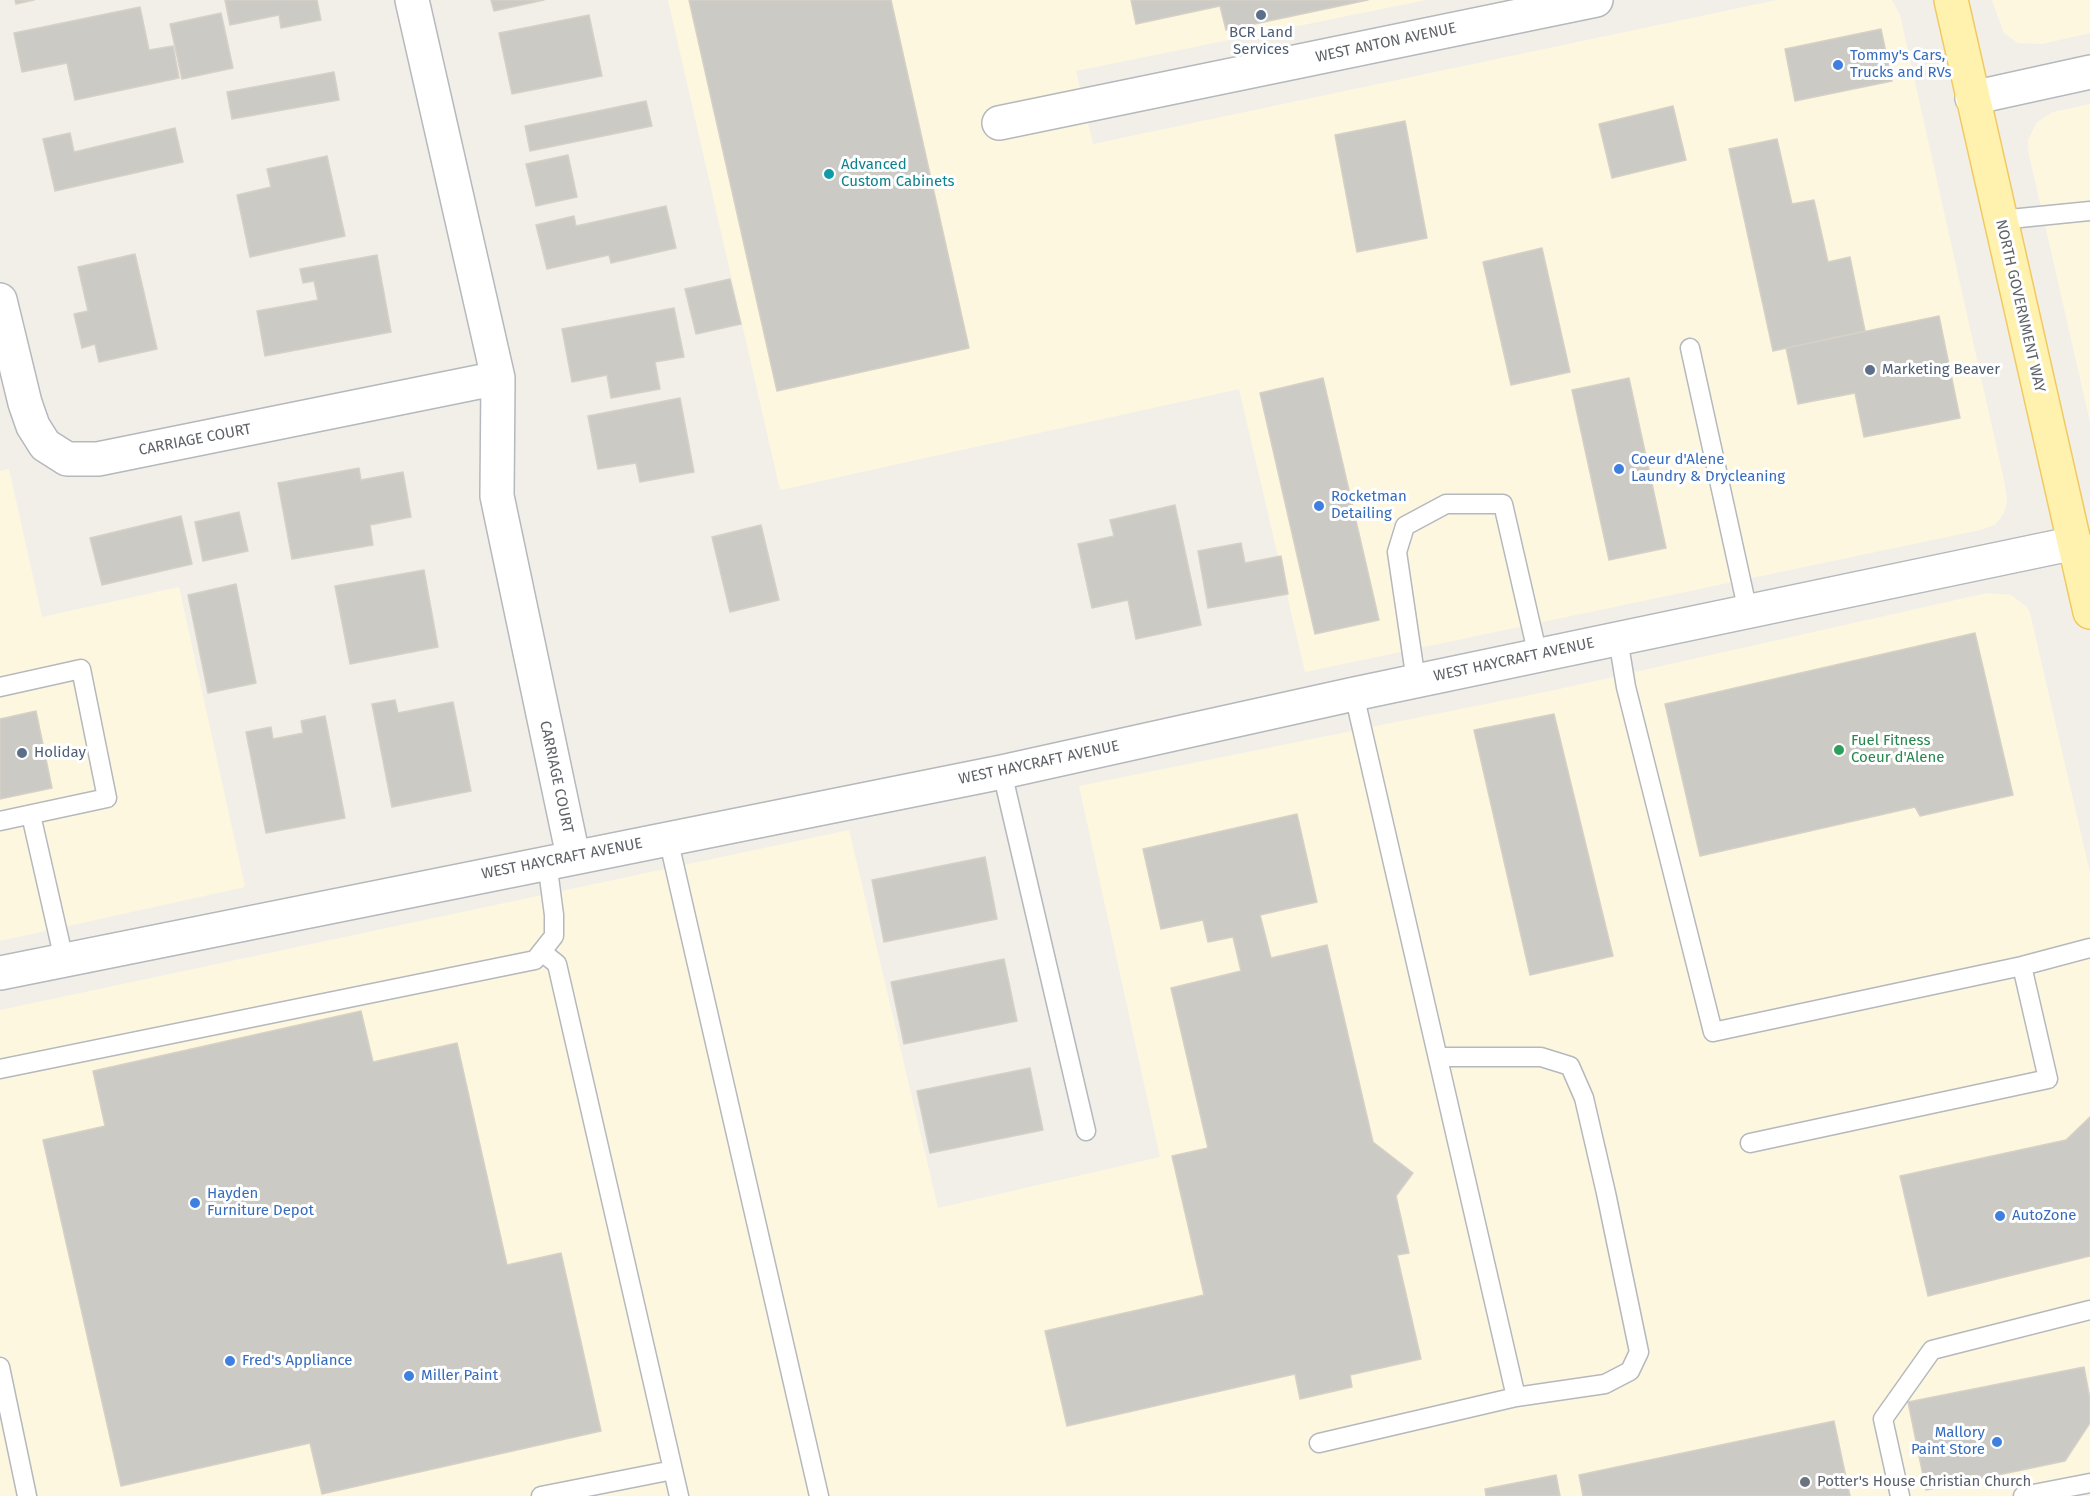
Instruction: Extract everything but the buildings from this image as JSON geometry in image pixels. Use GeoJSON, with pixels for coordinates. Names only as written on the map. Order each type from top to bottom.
{"type":"FeatureCollection","features":[{"type":"Feature","properties":{"kind":"main road","name":"NORTH GOVERNMENT WAY"},"geometry":{"type":"LineString","coordinates":[[1951,0],[2000,220],[2078,526],[2090,612]]}},
{"type":"Feature","properties":{"kind":"street","name":"CARRIAGE COURT"},"geometry":{"type":"LineString","coordinates":[[412,0],[498,378],[497,496],[560,859]]}},
{"type":"Feature","properties":{"kind":"street","name":"WEST ANTON AVENUE"},"geometry":{"type":"LineString","coordinates":[[999,123],[1596,0]]}},
{"type":"Feature","properties":{"kind":"street"},"geometry":{"type":"LineString","coordinates":[[1972,98],[2090,72]]}},
{"type":"Feature","properties":{"kind":"street","name":"CARRIAGE COURT"},"geometry":{"type":"LineString","coordinates":[[0,300],[25,403],[33,426],[45,445],[67,459],[98,459],[498,378]]}},
{"type":"Feature","properties":{"kind":"street","name":"WEST HAYCRAFT AVENUE"},"geometry":{"type":"LineString","coordinates":[[0,973],[1002,772],[1354,694],[1748,612],[2078,526]]}},
{"type":"Feature","properties":{"kind":"lane"},"geometry":{"type":"LineString","coordinates":[[2000,220],[2090,211]]}},
{"type":"Feature","properties":{"kind":"lane"},"geometry":{"type":"LineString","coordinates":[[1690,348],[1748,612]]}},
{"type":"Feature","properties":{"kind":"lane"},"geometry":{"type":"LineString","coordinates":[[1416,681],[1396,552],[1405,526],[1446,504],[1503,504],[1538,656]]}},
{"type":"Feature","properties":{"kind":"lane"},"geometry":{"type":"LineString","coordinates":[[1618,639],[1626,687],[1713,1032],[2022,966],[2090,948]]}},
{"type":"Feature","properties":{"kind":"lane"},"geometry":{"type":"LineString","coordinates":[[0,687],[81,669],[107,798],[0,821]]}},
{"type":"Feature","properties":{"kind":"lane"},"geometry":{"type":"LineString","coordinates":[[1354,694],[1516,1397]]}},
{"type":"Feature","properties":{"kind":"lane"},"geometry":{"type":"LineString","coordinates":[[1002,772],[1086,1131]]}},
{"type":"Feature","properties":{"kind":"lane"},"geometry":{"type":"LineString","coordinates":[[31,815],[64,960]]}},
{"type":"Feature","properties":{"kind":"lane"},"geometry":{"type":"LineString","coordinates":[[668,838],[819,1496]]}},
{"type":"Feature","properties":{"kind":"lane"},"geometry":{"type":"LineString","coordinates":[[0,1069],[535,960],[554,936],[560,859]]}},
{"type":"Feature","properties":{"kind":"lane"},"geometry":{"type":"LineString","coordinates":[[542,952],[557,964],[679,1496]]}},
{"type":"Feature","properties":{"kind":"lane"},"geometry":{"type":"LineString","coordinates":[[1750,1143],[2048,1079],[2022,966]]}},
{"type":"Feature","properties":{"kind":"lane"},"geometry":{"type":"LineString","coordinates":[[1318,1443],[1516,1397],[1605,1384],[1630,1371],[1639,1352],[1584,1098],[1570,1066],[1541,1057],[1438,1057]]}},
{"type":"Feature","properties":{"kind":"lane"},"geometry":{"type":"LineString","coordinates":[[1900,1496],[1883,1419],[1932,1350],[2090,1310]]}},
{"type":"Feature","properties":{"kind":"lane"},"geometry":{"type":"LineString","coordinates":[[0,1367],[27,1496]]}},
{"type":"Feature","properties":{"kind":"lane"},"geometry":{"type":"LineString","coordinates":[[541,1496],[567,1493],[673,1470]]}},
{"type":"Feature","properties":{"kind":"lane"},"geometry":{"type":"LineString","coordinates":[[2023,1496],[2090,1483]]}},
{"type":"Feature","properties":{"kind":"shaded area"},"geometry":{"type":"Polygon","coordinates":[[[668,0],[1426,0],[1076,71],[1093,144],[1777,0],[1892,0],[1900,15],[2005,485],[2007,501],[2004,513],[1995,525],[1980,530],[1305,672],[1239,389],[780,490],[668,0]]]}},
{"type":"Feature","properties":{"kind":"shaded area"},"geometry":{"type":"Polygon","coordinates":[[[1992,0],[2090,0],[2090,33],[2042,44],[2018,43],[2004,33],[1992,0]]]}},
{"type":"Feature","properties":{"kind":"shaded area"},"geometry":{"type":"Polygon","coordinates":[[[2090,104],[2090,422],[2029,155],[2028,140],[2037,122],[2053,112],[2090,104]]]}},
{"type":"Feature","properties":{"kind":"shaded area"},"geometry":{"type":"Polygon","coordinates":[[[9,469],[42,617],[179,587],[245,887],[0,941],[0,471],[9,469]]]}},
{"type":"Feature","properties":{"kind":"shaded area"},"geometry":{"type":"Polygon","coordinates":[[[1987,593],[2011,595],[2027,607],[2030,613],[2090,873],[2090,1496],[0,1496],[0,1010],[849,830],[938,1208],[1160,1157],[1079,786],[1555,690],[1987,593]]]}},
{"type":"Feature","properties":{"kind":"place","name":"BCR Land Services"},"geometry":{"type":"Point","coordinates":[1261,15]}},
{"type":"Feature","properties":{"kind":"place","name":"Tommy's Cars, Trucks and RVs"},"geometry":{"type":"Point","coordinates":[1838,65]}},
{"type":"Feature","properties":{"kind":"place","name":"Advanced Custom Cabinets"},"geometry":{"type":"Point","coordinates":[829,174]}},
{"type":"Feature","properties":{"kind":"place","name":"Marketing Beaver"},"geometry":{"type":"Point","coordinates":[1870,370]}},
{"type":"Feature","properties":{"kind":"place","name":"Coeur d'Alene Laundry & Drycleaning"},"geometry":{"type":"Point","coordinates":[1619,469]}},
{"type":"Feature","properties":{"kind":"place","name":"Rocketman Detailing"},"geometry":{"type":"Point","coordinates":[1319,506]}},
{"type":"Feature","properties":{"kind":"place","name":"Fuel Fitness Coeur d'Alene"},"geometry":{"type":"Point","coordinates":[1839,750]}},
{"type":"Feature","properties":{"kind":"place","name":"Holiday"},"geometry":{"type":"Point","coordinates":[22,753]}},
{"type":"Feature","properties":{"kind":"place","name":"Hayden Furniture Depot"},"geometry":{"type":"Point","coordinates":[195,1203]}},
{"type":"Feature","properties":{"kind":"place","name":"AutoZone"},"geometry":{"type":"Point","coordinates":[2000,1216]}},
{"type":"Feature","properties":{"kind":"place","name":"Fred's Appliance"},"geometry":{"type":"Point","coordinates":[230,1361]}},
{"type":"Feature","properties":{"kind":"place","name":"Miller Paint"},"geometry":{"type":"Point","coordinates":[409,1376]}},
{"type":"Feature","properties":{"kind":"place","name":"Mallory Paint Store"},"geometry":{"type":"Point","coordinates":[1997,1442]}},
{"type":"Feature","properties":{"kind":"place","name":"Potter's House Christian Church"},"geometry":{"type":"Point","coordinates":[1805,1482]}}]}
